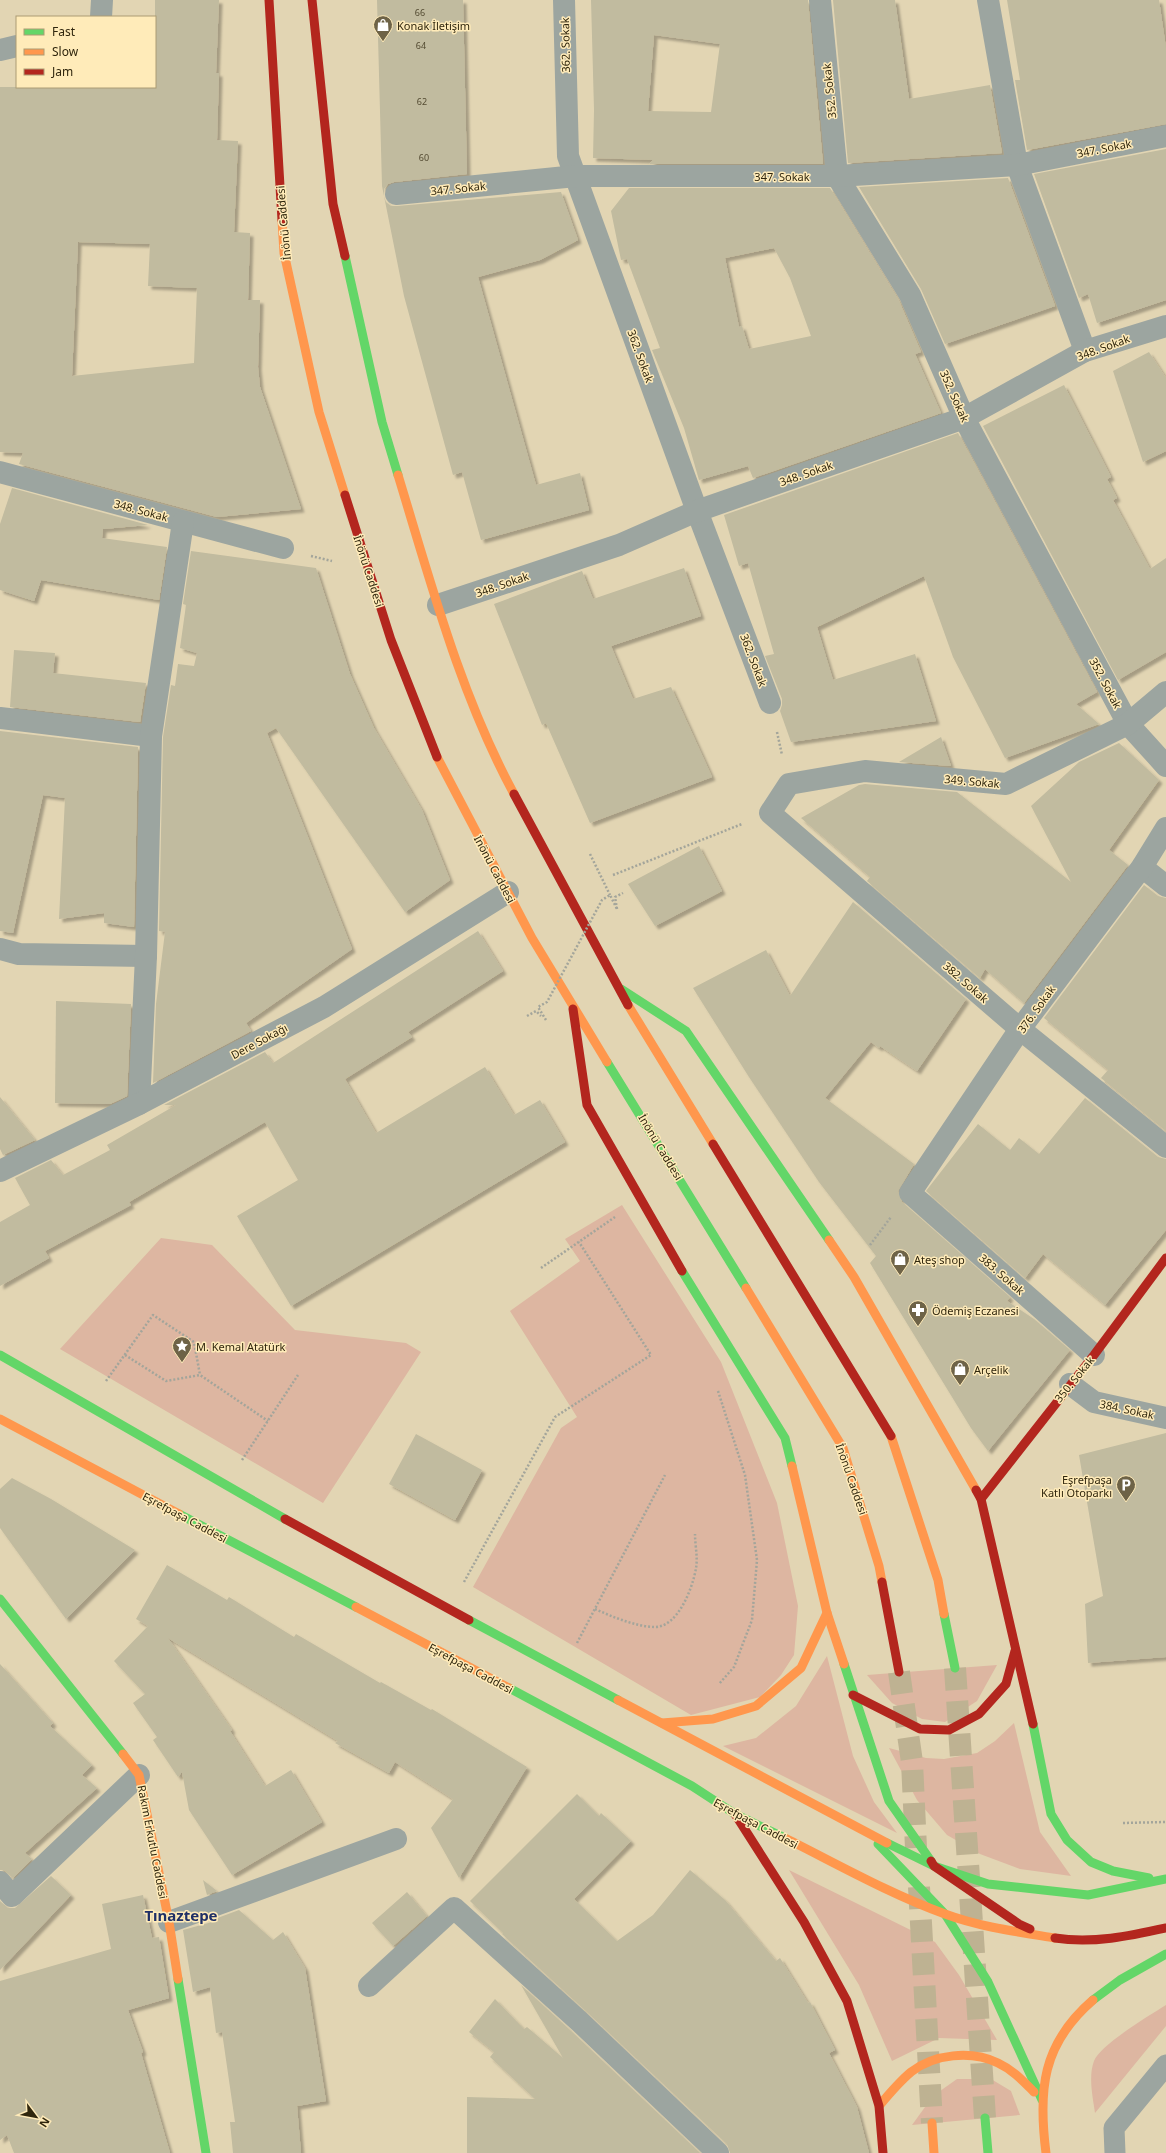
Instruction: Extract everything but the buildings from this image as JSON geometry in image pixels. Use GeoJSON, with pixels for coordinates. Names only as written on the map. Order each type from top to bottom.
{"type":"FeatureCollection","features":[{"type":"Feature","properties":{"kind":"main road","name":"İnönü Caddesi"},"geometry":{"type":"LineString","coordinates":[[269,0],[284,253],[319,412],[391,640],[435,753],[532,938],[572,1000],[843,1448],[879,1566],[899,1672]]}},
{"type":"Feature","properties":{"kind":"main road"},"geometry":{"type":"LineString","coordinates":[[312,0],[333,204],[382,422],[438,605],[475,710],[504,776],[617,987],[890,1433],[938,1580],[955,1668]]}},
{"type":"Feature","properties":{"kind":"main road"},"geometry":{"type":"LineString","coordinates":[[617,987],[686,1031],[854,1276],[980,1499],[1016,1648],[1051,1814],[1067,1840],[1091,1862],[1113,1871],[1162,1879]]}},
{"type":"Feature","properties":{"kind":"main road"},"geometry":{"type":"LineString","coordinates":[[572,1000],[587,1105],[659,1233],[785,1438],[807,1522],[827,1613],[889,1801],[934,1866],[1020,1924],[1048,1937]]}},
{"type":"Feature","properties":{"kind":"main road","name":"350. Sokak"},"geometry":{"type":"LineString","coordinates":[[980,1499],[1094,1355],[1166,1258]]}},
{"type":"Feature","properties":{"kind":"main road"},"geometry":{"type":"LineString","coordinates":[[0,1355],[319,1538],[868,1834],[934,1866],[988,1884],[1088,1895],[1162,1879]]}},
{"type":"Feature","properties":{"kind":"main road","name":"Eşrefpaşa Caddesi"},"geometry":{"type":"LineString","coordinates":[[0,1419],[692,1786],[735,1814],[868,1881],[944,1914],[1004,1930],[1066,1940],[1115,1939],[1166,1928]]}},
{"type":"Feature","properties":{"kind":"main road","name":"Rakım Erkutlu Caddesi"},"geometry":{"type":"LineString","coordinates":[[0,1599],[139,1775],[169,1922],[206,2153]]}},
{"type":"Feature","properties":{"kind":"main road"},"geometry":{"type":"LineString","coordinates":[[662,1723],[713,1719],[756,1706],[801,1668],[827,1613]]}},
{"type":"Feature","properties":{"kind":"main road"},"geometry":{"type":"LineString","coordinates":[[853,1695],[920,1729],[949,1730],[979,1714],[1006,1684],[1016,1648]]}},
{"type":"Feature","properties":{"kind":"main road"},"geometry":{"type":"LineString","coordinates":[[735,1814],[804,1922],[847,2001],[879,2106],[883,2153]]}},
{"type":"Feature","properties":{"kind":"main road"},"geometry":{"type":"LineString","coordinates":[[868,1834],[944,1914],[988,1982],[1042,2100]]}},
{"type":"Feature","properties":{"kind":"main road"},"geometry":{"type":"LineString","coordinates":[[1046,2153],[1042,2100],[1053,2052],[1066,2026],[1097,1996],[1127,1976],[1166,1954]]}},
{"type":"Feature","properties":{"kind":"main road"},"geometry":{"type":"LineString","coordinates":[[879,2106],[911,2072],[931,2061],[953,2056],[972,2056],[991,2060],[1009,2068],[1042,2100]]}},
{"type":"Feature","properties":{"kind":"main road"},"geometry":{"type":"LineString","coordinates":[[986,2118],[988,2153]]}},
{"type":"Feature","properties":{"kind":"main road"},"geometry":{"type":"LineString","coordinates":[[932,2123],[934,2153]]}},
{"type":"Feature","properties":{"kind":"street"},"geometry":{"type":"LineString","coordinates":[[101,16],[102,0]]}},
{"type":"Feature","properties":{"kind":"street","name":"362. Sokak"},"geometry":{"type":"LineString","coordinates":[[564,0],[568,156],[697,511],[770,703]]}},
{"type":"Feature","properties":{"kind":"street","name":"352. Sokak"},"geometry":{"type":"LineString","coordinates":[[820,0],[837,176],[910,295],[964,418],[1128,724],[1166,766]]}},
{"type":"Feature","properties":{"kind":"street"},"geometry":{"type":"LineString","coordinates":[[988,0],[1017,165],[1085,351]]}},
{"type":"Feature","properties":{"kind":"street"},"geometry":{"type":"LineString","coordinates":[[0,50],[16,46]]}},
{"type":"Feature","properties":{"kind":"street","name":"347. Sokak"},"geometry":{"type":"LineString","coordinates":[[396,194],[576,176],[837,176],[1017,165],[1166,136]]}},
{"type":"Feature","properties":{"kind":"street","name":"348. Sokak"},"geometry":{"type":"LineString","coordinates":[[438,605],[619,545],[697,511],[964,418],[1085,351],[1166,326]]}},
{"type":"Feature","properties":{"kind":"street","name":"348. Sokak"},"geometry":{"type":"LineString","coordinates":[[0,472],[283,548]]}},
{"type":"Feature","properties":{"kind":"street"},"geometry":{"type":"LineString","coordinates":[[139,1104],[146,956],[151,736],[183,522]]}},
{"type":"Feature","properties":{"kind":"street","name":"349. Sokak"},"geometry":{"type":"LineString","coordinates":[[789,784],[865,771],[1006,784],[1128,724],[1166,692]]}},
{"type":"Feature","properties":{"kind":"street"},"geometry":{"type":"LineString","coordinates":[[0,718],[151,736]]}},
{"type":"Feature","properties":{"kind":"street"},"geometry":{"type":"LineString","coordinates":[[770,813],[789,784]]}},
{"type":"Feature","properties":{"kind":"street","name":"382. Sokak"},"geometry":{"type":"LineString","coordinates":[[770,813],[1020,1029],[1166,1147]]}},
{"type":"Feature","properties":{"kind":"street","name":"376. Sokak"},"geometry":{"type":"LineString","coordinates":[[910,1193],[1020,1029],[1142,866],[1166,828]]}},
{"type":"Feature","properties":{"kind":"street"},"geometry":{"type":"LineString","coordinates":[[1142,866],[1166,886]]}},
{"type":"Feature","properties":{"kind":"street","name":"Dere Sokağı"},"geometry":{"type":"LineString","coordinates":[[0,1171],[139,1104],[324,1007],[508,892]]}},
{"type":"Feature","properties":{"kind":"street"},"geometry":{"type":"LineString","coordinates":[[0,949],[19,954],[146,956]]}},
{"type":"Feature","properties":{"kind":"street","name":"383. Sokak"},"geometry":{"type":"LineString","coordinates":[[910,1193],[1094,1355]]}},
{"type":"Feature","properties":{"kind":"street","name":"384. Sokak"},"geometry":{"type":"LineString","coordinates":[[1070,1384],[1094,1402],[1166,1418]]}},
{"type":"Feature","properties":{"kind":"street"},"geometry":{"type":"LineString","coordinates":[[0,1882],[12,1896],[139,1775]]}},
{"type":"Feature","properties":{"kind":"street"},"geometry":{"type":"LineString","coordinates":[[169,1922],[396,1839]]}},
{"type":"Feature","properties":{"kind":"street"},"geometry":{"type":"LineString","coordinates":[[369,1986],[454,1908],[579,2021],[718,2153]]}},
{"type":"Feature","properties":{"kind":"lane"},"geometry":{"type":"LineString","coordinates":[[1115,2153],[1114,2128],[1166,2065]]}},
{"type":"Feature","properties":{"kind":"path"},"geometry":{"type":"LineString","coordinates":[[770,703],[789,784]]}},
{"type":"Feature","properties":{"kind":"path"},"geometry":{"type":"LineString","coordinates":[[613,875],[770,813]]}},
{"type":"Feature","properties":{"kind":"path"},"geometry":{"type":"LineString","coordinates":[[590,854],[616,909],[615,897],[623,893]]}},
{"type":"Feature","properties":{"kind":"path"},"geometry":{"type":"LineString","coordinates":[[527,1016],[536,1012],[546,1020],[538,1007],[546,1002],[602,900],[610,895]]}},
{"type":"Feature","properties":{"kind":"path"},"geometry":{"type":"LineString","coordinates":[[865,1251],[910,1193]]}},
{"type":"Feature","properties":{"kind":"path"},"geometry":{"type":"LineString","coordinates":[[541,1268],[618,1215]]}},
{"type":"Feature","properties":{"kind":"path"},"geometry":{"type":"LineString","coordinates":[[462,1584],[555,1417],[651,1355],[579,1242]]}},
{"type":"Feature","properties":{"kind":"path"},"geometry":{"type":"LineString","coordinates":[[104,1385],[153,1315],[194,1342],[200,1375]]}},
{"type":"Feature","properties":{"kind":"path"},"geometry":{"type":"LineString","coordinates":[[125,1354],[166,1381],[200,1375],[268,1420]]}},
{"type":"Feature","properties":{"kind":"path"},"geometry":{"type":"LineString","coordinates":[[240,1464],[298,1375]]}},
{"type":"Feature","properties":{"kind":"path"},"geometry":{"type":"LineString","coordinates":[[714,1689],[734,1667],[752,1620],[757,1560],[745,1475],[717,1387]]}},
{"type":"Feature","properties":{"kind":"path"},"geometry":{"type":"LineString","coordinates":[[575,1648],[665,1475]]}},
{"type":"Feature","properties":{"kind":"path"},"geometry":{"type":"LineString","coordinates":[[595,1609],[621,1620],[655,1627],[672,1621],[685,1602],[696,1568],[695,1534]]}},
{"type":"Feature","properties":{"kind":"path"},"geometry":{"type":"LineString","coordinates":[[1123,1823],[1165,1822]]}},
{"type":"Feature","properties":{"kind":"shaded area"},"geometry":{"type":"Polygon","coordinates":[[[622,1205],[721,1362],[777,1503],[798,1606],[794,1655],[781,1675],[760,1697],[691,1715],[473,1587],[561,1428],[577,1417],[510,1311],[580,1261],[565,1239],[622,1205]]]}},
{"type":"Feature","properties":{"kind":"shaded area"},"geometry":{"type":"Polygon","coordinates":[[[161,1238],[212,1245],[295,1330],[406,1343],[421,1352],[323,1503],[60,1349],[161,1238]]]}},
{"type":"Feature","properties":{"kind":"shaded area"},"geometry":{"type":"Polygon","coordinates":[[[827,1656],[853,1756],[874,1802],[897,1833],[723,1746],[756,1738],[796,1706],[827,1656]]]}},
{"type":"Feature","properties":{"kind":"shaded area"},"geometry":{"type":"Polygon","coordinates":[[[997,1665],[977,1701],[945,1722],[922,1719],[892,1703],[867,1675],[997,1665]]]}},
{"type":"Feature","properties":{"kind":"shaded area"},"geometry":{"type":"Polygon","coordinates":[[[1014,1723],[1040,1832],[1071,1876],[1020,1869],[980,1854],[947,1835],[917,1800],[889,1748],[926,1758],[944,1759],[977,1753],[995,1741],[1014,1723]]]}},
{"type":"Feature","properties":{"kind":"shaded area"},"geometry":{"type":"Polygon","coordinates":[[[789,1870],[935,1942],[959,1975],[997,2040],[939,2038],[892,2061],[859,1985],[789,1870]]]}},
{"type":"Feature","properties":{"kind":"shaded area"},"geometry":{"type":"Polygon","coordinates":[[[1166,2005],[1166,2026],[1095,2113],[1091,2074],[1094,2061],[1098,2054],[1126,2031],[1166,2005]]]}},
{"type":"Feature","properties":{"kind":"shaded area"},"geometry":{"type":"Polygon","coordinates":[[[957,2079],[991,2079],[1011,2091],[1020,2115],[912,2125],[933,2096],[957,2079]]]}},
{"type":"Feature","properties":{"kind":"tunnel"},"geometry":{"type":"LineString","coordinates":[[955,1668],[985,2118]]}},
{"type":"Feature","properties":{"kind":"tunnel"},"geometry":{"type":"LineString","coordinates":[[899,1672],[912,1762],[916,1848]]}},
{"type":"Feature","properties":{"kind":"tunnel"},"geometry":{"type":"LineString","coordinates":[[919,1887],[932,2123]]}},
{"type":"Feature","properties":{"kind":"traffic: fast"},"geometry":{"type":"LineString","coordinates":[[345,256],[382,422],[398,475]]}},
{"type":"Feature","properties":{"kind":"traffic: fast"},"geometry":{"type":"LineString","coordinates":[[621,989],[686,1031],[829,1240]]}},
{"type":"Feature","properties":{"kind":"traffic: fast"},"geometry":{"type":"LineString","coordinates":[[607,1062],[746,1288]]}},
{"type":"Feature","properties":{"kind":"traffic: fast"},"geometry":{"type":"LineString","coordinates":[[682,1271],[785,1438],[792,1466]]}},
{"type":"Feature","properties":{"kind":"traffic: fast"},"geometry":{"type":"LineString","coordinates":[[0,1355],[285,1519]]}},
{"type":"Feature","properties":{"kind":"traffic: fast"},"geometry":{"type":"LineString","coordinates":[[179,1514],[356,1607]]}},
{"type":"Feature","properties":{"kind":"traffic: fast"},"geometry":{"type":"LineString","coordinates":[[0,1599],[123,1754]]}},
{"type":"Feature","properties":{"kind":"traffic: fast"},"geometry":{"type":"LineString","coordinates":[[944,1614],[955,1668]]}},
{"type":"Feature","properties":{"kind":"traffic: fast"},"geometry":{"type":"LineString","coordinates":[[469,1620],[618,1700]]}},
{"type":"Feature","properties":{"kind":"traffic: fast"},"geometry":{"type":"LineString","coordinates":[[844,1664],[889,1801],[931,1861]]}},
{"type":"Feature","properties":{"kind":"traffic: fast"},"geometry":{"type":"LineString","coordinates":[[509,1688],[692,1786],[735,1814],[785,1838]]}},
{"type":"Feature","properties":{"kind":"traffic: fast"},"geometry":{"type":"LineString","coordinates":[[1033,1724],[1051,1814],[1067,1840],[1091,1862],[1113,1871],[1149,1878]]}},
{"type":"Feature","properties":{"kind":"traffic: fast"},"geometry":{"type":"LineString","coordinates":[[887,1843],[934,1866],[988,1884],[1088,1895],[1166,1879]]}},
{"type":"Feature","properties":{"kind":"traffic: fast"},"geometry":{"type":"LineString","coordinates":[[878,1844],[945,1914],[988,1982],[1042,2100]]}},
{"type":"Feature","properties":{"kind":"traffic: fast"},"geometry":{"type":"LineString","coordinates":[[1093,2000],[1120,1980],[1166,1954]]}},
{"type":"Feature","properties":{"kind":"traffic: fast"},"geometry":{"type":"LineString","coordinates":[[178,1979],[206,2153]]}},
{"type":"Feature","properties":{"kind":"traffic: fast"},"geometry":{"type":"LineString","coordinates":[[985,2118],[988,2153]]}},
{"type":"Feature","properties":{"kind":"traffic: slow"},"geometry":{"type":"LineString","coordinates":[[282,220],[284,253],[319,412],[345,495]]}},
{"type":"Feature","properties":{"kind":"traffic: slow"},"geometry":{"type":"LineString","coordinates":[[398,475],[435,597],[462,678],[495,756],[514,794]]}},
{"type":"Feature","properties":{"kind":"traffic: slow"},"geometry":{"type":"LineString","coordinates":[[437,757],[532,938],[607,1062]]}},
{"type":"Feature","properties":{"kind":"traffic: slow"},"geometry":{"type":"LineString","coordinates":[[628,1005],[713,1144]]}},
{"type":"Feature","properties":{"kind":"traffic: slow"},"geometry":{"type":"LineString","coordinates":[[829,1240],[854,1277],[976,1490]]}},
{"type":"Feature","properties":{"kind":"traffic: slow"},"geometry":{"type":"LineString","coordinates":[[746,1288],[843,1448],[879,1566],[882,1582]]}},
{"type":"Feature","properties":{"kind":"traffic: slow"},"geometry":{"type":"LineString","coordinates":[[0,1419],[179,1514]]}},
{"type":"Feature","properties":{"kind":"traffic: slow"},"geometry":{"type":"LineString","coordinates":[[891,1436],[938,1580],[944,1614]]}},
{"type":"Feature","properties":{"kind":"traffic: slow"},"geometry":{"type":"LineString","coordinates":[[792,1466],[827,1613],[844,1664]]}},
{"type":"Feature","properties":{"kind":"traffic: slow"},"geometry":{"type":"LineString","coordinates":[[356,1607],[509,1688]]}},
{"type":"Feature","properties":{"kind":"traffic: slow"},"geometry":{"type":"LineString","coordinates":[[662,1723],[713,1719],[756,1706],[801,1668],[827,1613]]}},
{"type":"Feature","properties":{"kind":"traffic: slow"},"geometry":{"type":"LineString","coordinates":[[618,1700],[887,1843]]}},
{"type":"Feature","properties":{"kind":"traffic: slow"},"geometry":{"type":"LineString","coordinates":[[123,1754],[139,1775],[169,1922],[178,1979]]}},
{"type":"Feature","properties":{"kind":"traffic: slow"},"geometry":{"type":"LineString","coordinates":[[785,1838],[884,1888],[958,1919],[985,1926],[1055,1938]]}},
{"type":"Feature","properties":{"kind":"traffic: slow"},"geometry":{"type":"LineString","coordinates":[[1046,2153],[1043,2109],[1047,2069],[1063,2034],[1076,2017],[1093,2000]]}},
{"type":"Feature","properties":{"kind":"traffic: slow"},"geometry":{"type":"LineString","coordinates":[[879,2106],[898,2084],[911,2072],[930,2061],[953,2056],[976,2056],[998,2063],[1013,2072],[1034,2092]]}},
{"type":"Feature","properties":{"kind":"traffic: slow"},"geometry":{"type":"LineString","coordinates":[[932,2123],[934,2153]]}},
{"type":"Feature","properties":{"kind":"traffic: jam"},"geometry":{"type":"LineString","coordinates":[[269,0],[282,220]]}},
{"type":"Feature","properties":{"kind":"traffic: jam"},"geometry":{"type":"LineString","coordinates":[[312,0],[333,204],[345,256]]}},
{"type":"Feature","properties":{"kind":"traffic: jam"},"geometry":{"type":"LineString","coordinates":[[345,495],[391,640],[437,757]]}},
{"type":"Feature","properties":{"kind":"traffic: jam"},"geometry":{"type":"LineString","coordinates":[[514,794],[628,1005]]}},
{"type":"Feature","properties":{"kind":"traffic: jam"},"geometry":{"type":"LineString","coordinates":[[573,1009],[587,1105],[682,1271]]}},
{"type":"Feature","properties":{"kind":"traffic: jam"},"geometry":{"type":"LineString","coordinates":[[713,1144],[891,1436]]}},
{"type":"Feature","properties":{"kind":"traffic: jam"},"geometry":{"type":"LineString","coordinates":[[981,1499],[1094,1355],[1166,1258]]}},
{"type":"Feature","properties":{"kind":"traffic: jam"},"geometry":{"type":"LineString","coordinates":[[976,1490],[981,1499],[1033,1724]]}},
{"type":"Feature","properties":{"kind":"traffic: jam"},"geometry":{"type":"LineString","coordinates":[[285,1519],[469,1620]]}},
{"type":"Feature","properties":{"kind":"traffic: jam"},"geometry":{"type":"LineString","coordinates":[[882,1582],[899,1672]]}},
{"type":"Feature","properties":{"kind":"traffic: jam"},"geometry":{"type":"LineString","coordinates":[[853,1695],[920,1729],[949,1730],[979,1714],[1006,1684],[1015,1651]]}},
{"type":"Feature","properties":{"kind":"traffic: jam"},"geometry":{"type":"LineString","coordinates":[[735,1814],[804,1922],[847,2001],[879,2106],[883,2153]]}},
{"type":"Feature","properties":{"kind":"traffic: jam"},"geometry":{"type":"LineString","coordinates":[[931,1861],[934,1866],[1019,1924],[1030,1929]]}},
{"type":"Feature","properties":{"kind":"traffic: jam"},"geometry":{"type":"LineString","coordinates":[[1055,1938],[1069,1940],[1097,1940],[1166,1928]]}},
{"type":"Feature","properties":{"kind":"place","name":"Konak İletişim"},"geometry":{"type":"Point","coordinates":[383,42]}},
{"type":"Feature","properties":{"kind":"place","name":"Ateş shop"},"geometry":{"type":"Point","coordinates":[900,1276]}},
{"type":"Feature","properties":{"kind":"place","name":"Ödemiş Eczanesi"},"geometry":{"type":"Point","coordinates":[918,1327]}},
{"type":"Feature","properties":{"kind":"place","name":"M. Kemal Atatürk"},"geometry":{"type":"Point","coordinates":[182,1363]}},
{"type":"Feature","properties":{"kind":"place","name":"Arçelik"},"geometry":{"type":"Point","coordinates":[960,1386]}},
{"type":"Feature","properties":{"kind":"place","name":"Eşrefpaşa Katlı Otoparkı"},"geometry":{"type":"Point","coordinates":[1126,1502]}},
{"type":"Feature","properties":{"kind":"district","name":"Tınaztepe"},"geometry":{"type":"Point","coordinates":[181,1915]}}]}
